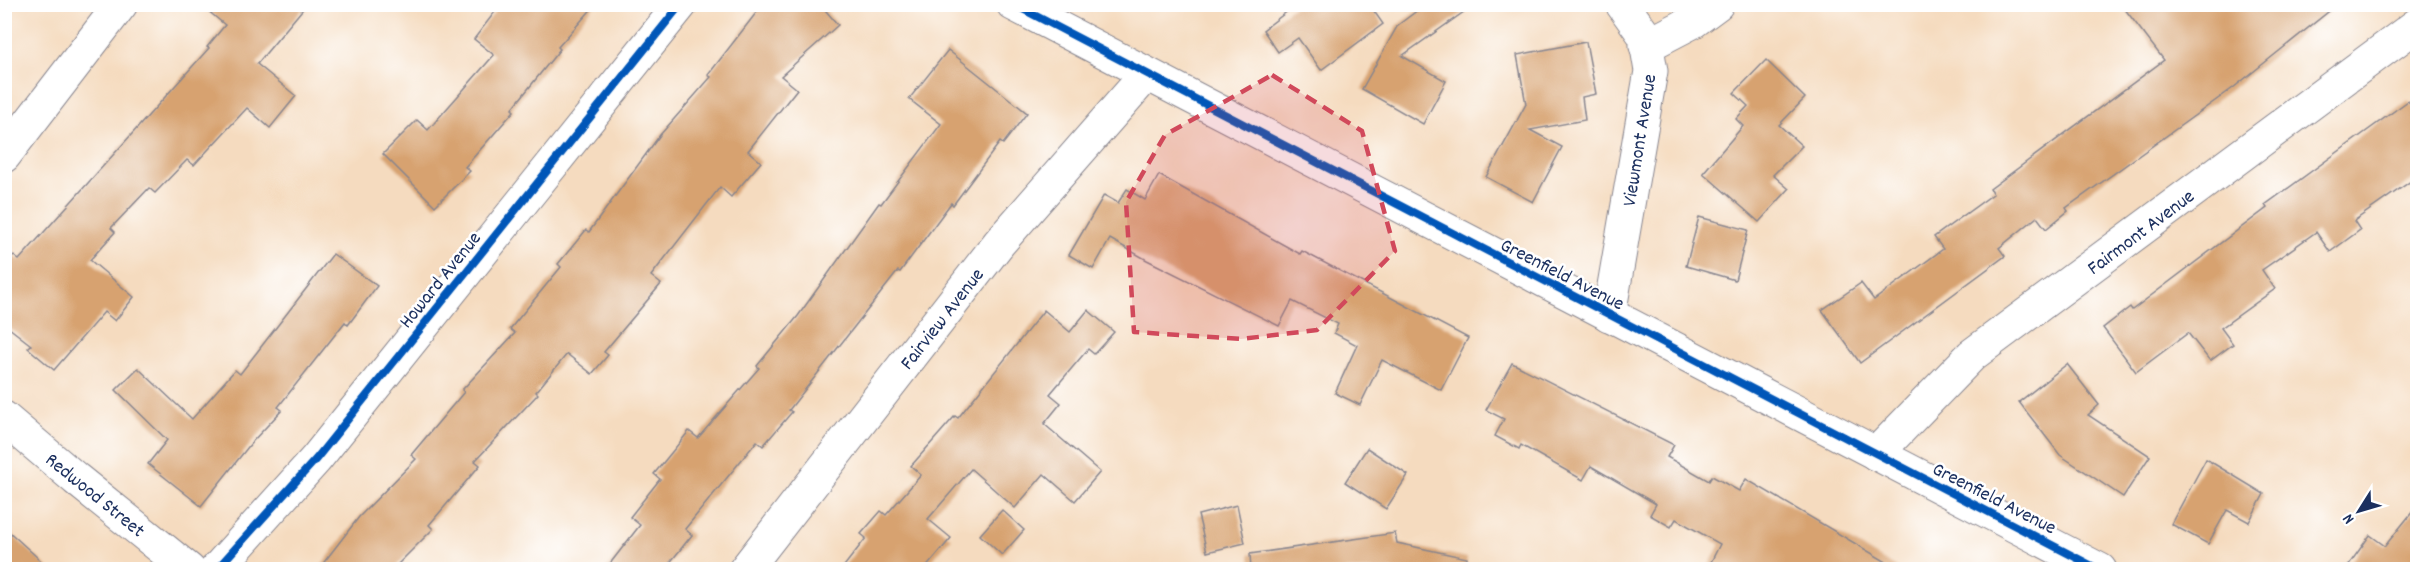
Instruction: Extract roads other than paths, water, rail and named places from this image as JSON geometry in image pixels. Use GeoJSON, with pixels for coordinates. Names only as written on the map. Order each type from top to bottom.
{"type":"FeatureCollection","features":[{"type":"Feature","properties":{"kind":"street"},"geometry":{"type":"LineString","coordinates":[[4,156],[121,4]]}},
{"type":"Feature","properties":{"kind":"street","name":"Howard Avenue"},"geometry":{"type":"LineString","coordinates":[[216,570],[316,459],[681,4]]}},
{"type":"Feature","properties":{"kind":"street","name":"Greenfield Avenue"},"geometry":{"type":"LineString","coordinates":[[1013,4],[2100,570]]}},
{"type":"Feature","properties":{"kind":"street"},"geometry":{"type":"LineString","coordinates":[[1622,4],[1645,36],[1646,46]]}},
{"type":"Feature","properties":{"kind":"street","name":"Viewmont Avenue"},"geometry":{"type":"LineString","coordinates":[[1609,315],[1651,71],[1646,46],[1694,21],[1717,4]]}},
{"type":"Feature","properties":{"kind":"street","name":"Fairmont Avenue"},"geometry":{"type":"LineString","coordinates":[[1876,454],[1972,355],[2418,24]]}},
{"type":"Feature","properties":{"kind":"street","name":"Fairview Avenue"},"geometry":{"type":"LineString","coordinates":[[745,570],[999,243],[1146,75]]}},
{"type":"Feature","properties":{"kind":"street","name":"Redwood Street"},"geometry":{"type":"LineString","coordinates":[[4,418],[189,570]]}}]}
